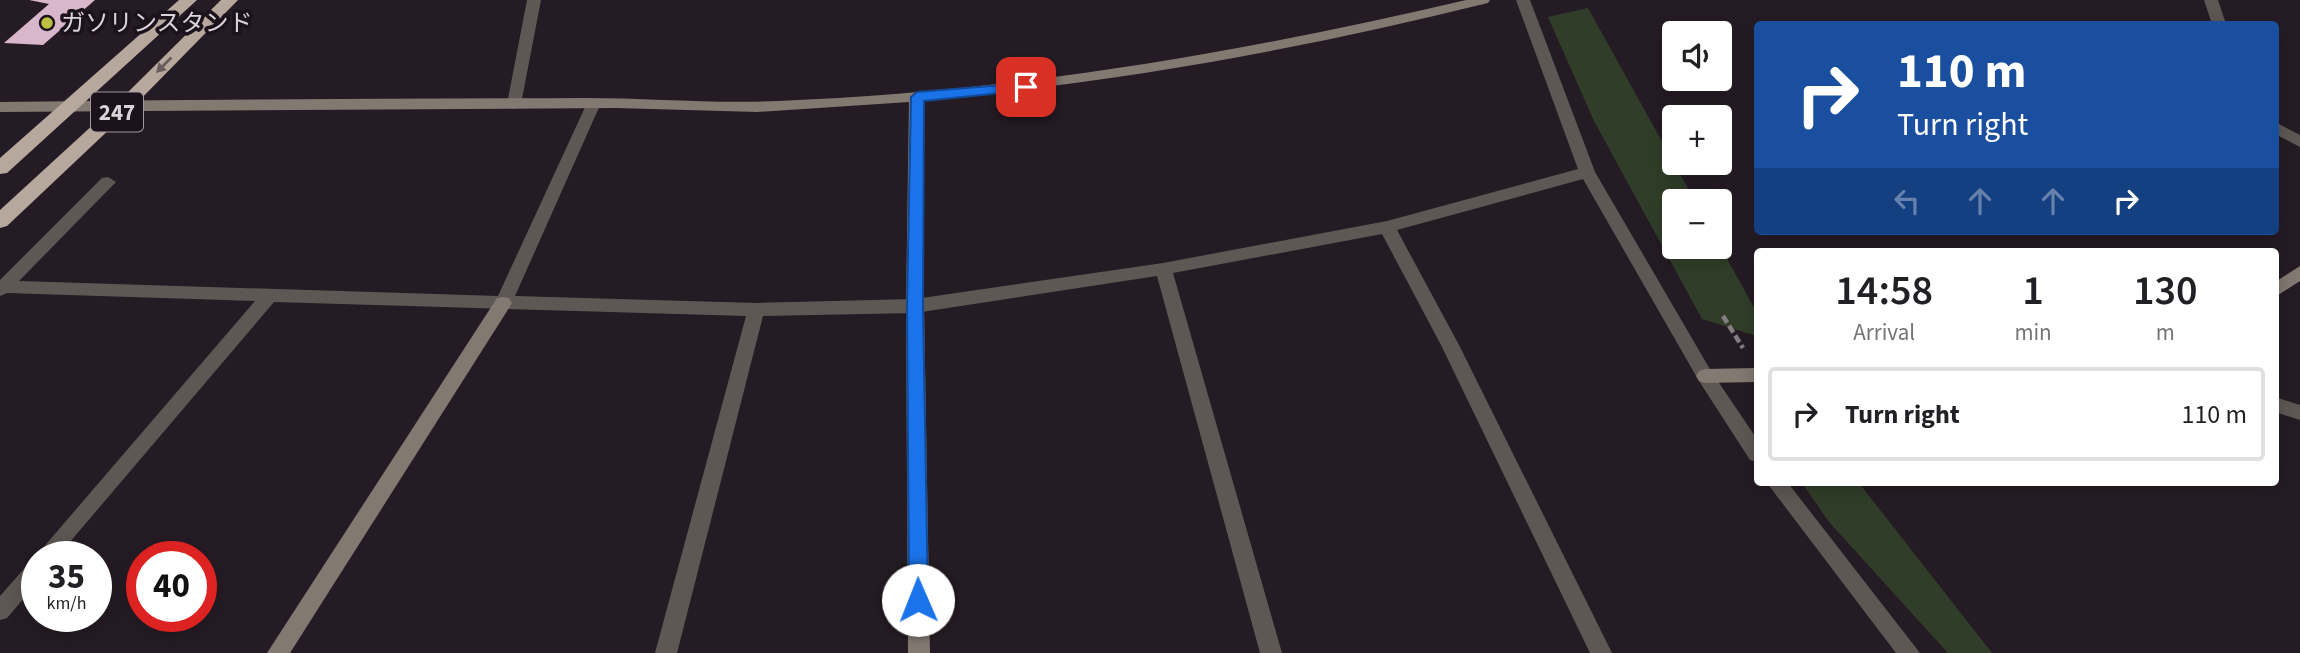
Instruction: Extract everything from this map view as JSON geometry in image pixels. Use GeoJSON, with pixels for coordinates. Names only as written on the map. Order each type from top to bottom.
{"type":"FeatureCollection","features":[{"type":"Feature","properties":{"kind":"highway","name":"247"},"geometry":{"type":"LineString","coordinates":[[0,167],[189,0]]}},
{"type":"Feature","properties":{"kind":"highway","name":"247"},"geometry":{"type":"LineString","coordinates":[[0,221],[125,105],[230,0]]}},
{"type":"Feature","properties":{"kind":"street"},"geometry":{"type":"LineString","coordinates":[[514,104],[534,0]]}},
{"type":"Feature","properties":{"kind":"street"},"geometry":{"type":"LineString","coordinates":[[0,107],[594,103],[775,106],[917,97],[1026,87],[1214,58],[1379,26],[1483,0]]}},
{"type":"Feature","properties":{"kind":"street"},"geometry":{"type":"LineString","coordinates":[[1523,0],[1587,172],[1704,376],[1754,450]]}},
{"type":"Feature","properties":{"kind":"street"},"geometry":{"type":"LineString","coordinates":[[2211,0],[2218,21]]}},
{"type":"Feature","properties":{"kind":"street"},"geometry":{"type":"LineString","coordinates":[[917,97],[915,306],[919,653]]}},
{"type":"Feature","properties":{"kind":"street"},"geometry":{"type":"LineString","coordinates":[[278,653],[503,303],[594,103]]}},
{"type":"Feature","properties":{"kind":"street"},"geometry":{"type":"LineString","coordinates":[[2279,129],[2300,142]]}},
{"type":"Feature","properties":{"kind":"street"},"geometry":{"type":"LineString","coordinates":[[2,289],[756,310],[915,306],[1163,269],[1387,227],[1587,172]]}},
{"type":"Feature","properties":{"kind":"street"},"geometry":{"type":"LineString","coordinates":[[2,289],[108,182]]}},
{"type":"Feature","properties":{"kind":"street"},"geometry":{"type":"LineString","coordinates":[[1387,227],[1450,345],[1601,653]]}},
{"type":"Feature","properties":{"kind":"street"},"geometry":{"type":"LineString","coordinates":[[1163,269],[1271,653]]}},
{"type":"Feature","properties":{"kind":"street"},"geometry":{"type":"LineString","coordinates":[[2279,288],[2300,272]]}},
{"type":"Feature","properties":{"kind":"street"},"geometry":{"type":"LineString","coordinates":[[59,541],[270,295]]}},
{"type":"Feature","properties":{"kind":"street"},"geometry":{"type":"LineString","coordinates":[[666,653],[756,310]]}},
{"type":"Feature","properties":{"kind":"street"},"geometry":{"type":"LineString","coordinates":[[1704,376],[1753,367]]}},
{"type":"Feature","properties":{"kind":"street"},"geometry":{"type":"LineString","coordinates":[[2279,405],[2300,413]]}},
{"type":"Feature","properties":{"kind":"street"},"geometry":{"type":"LineString","coordinates":[[1779,486],[1794,509],[1909,653]]}},
{"type":"Feature","properties":{"kind":"street"},"geometry":{"type":"LineString","coordinates":[[0,611],[21,587]]}},
{"type":"Feature","properties":{"kind":"path"},"geometry":{"type":"LineString","coordinates":[[1723,316],[1753,367]]}},
{"type":"Feature","properties":{"kind":"green space"},"geometry":{"type":"Polygon","coordinates":[[[1588,8],[1662,141],[1662,175],[1681,175],[1688,189],[1662,189],[1662,246],[1594,121],[1548,17],[1588,8]]]}},
{"type":"Feature","properties":{"kind":"green space"},"geometry":{"type":"Polygon","coordinates":[[[1669,259],[1727,259],[1754,308],[1754,335],[1702,319],[1669,259]]]}},
{"type":"Feature","properties":{"kind":"green space"},"geometry":{"type":"Polygon","coordinates":[[[1804,486],[1861,486],[1992,653],[1948,653],[1829,522],[1804,486]]]}},
{"type":"Feature","properties":{"kind":"building","name":"ガソリンスタンド"},"geometry":{"type":"Polygon","coordinates":[[[29,0],[95,0],[43,45],[4,43],[49,4],[29,0]]]}},
{"type":"Feature","properties":{"kind":"place","name":"ガソリンスタンド"},"geometry":{"type":"Point","coordinates":[47,23]}},
{"type":"Feature","properties":{"kind":"route"},"geometry":{"type":"LineString","coordinates":[[918,600],[915,306],[917,97],[1026,87]]}}]}
